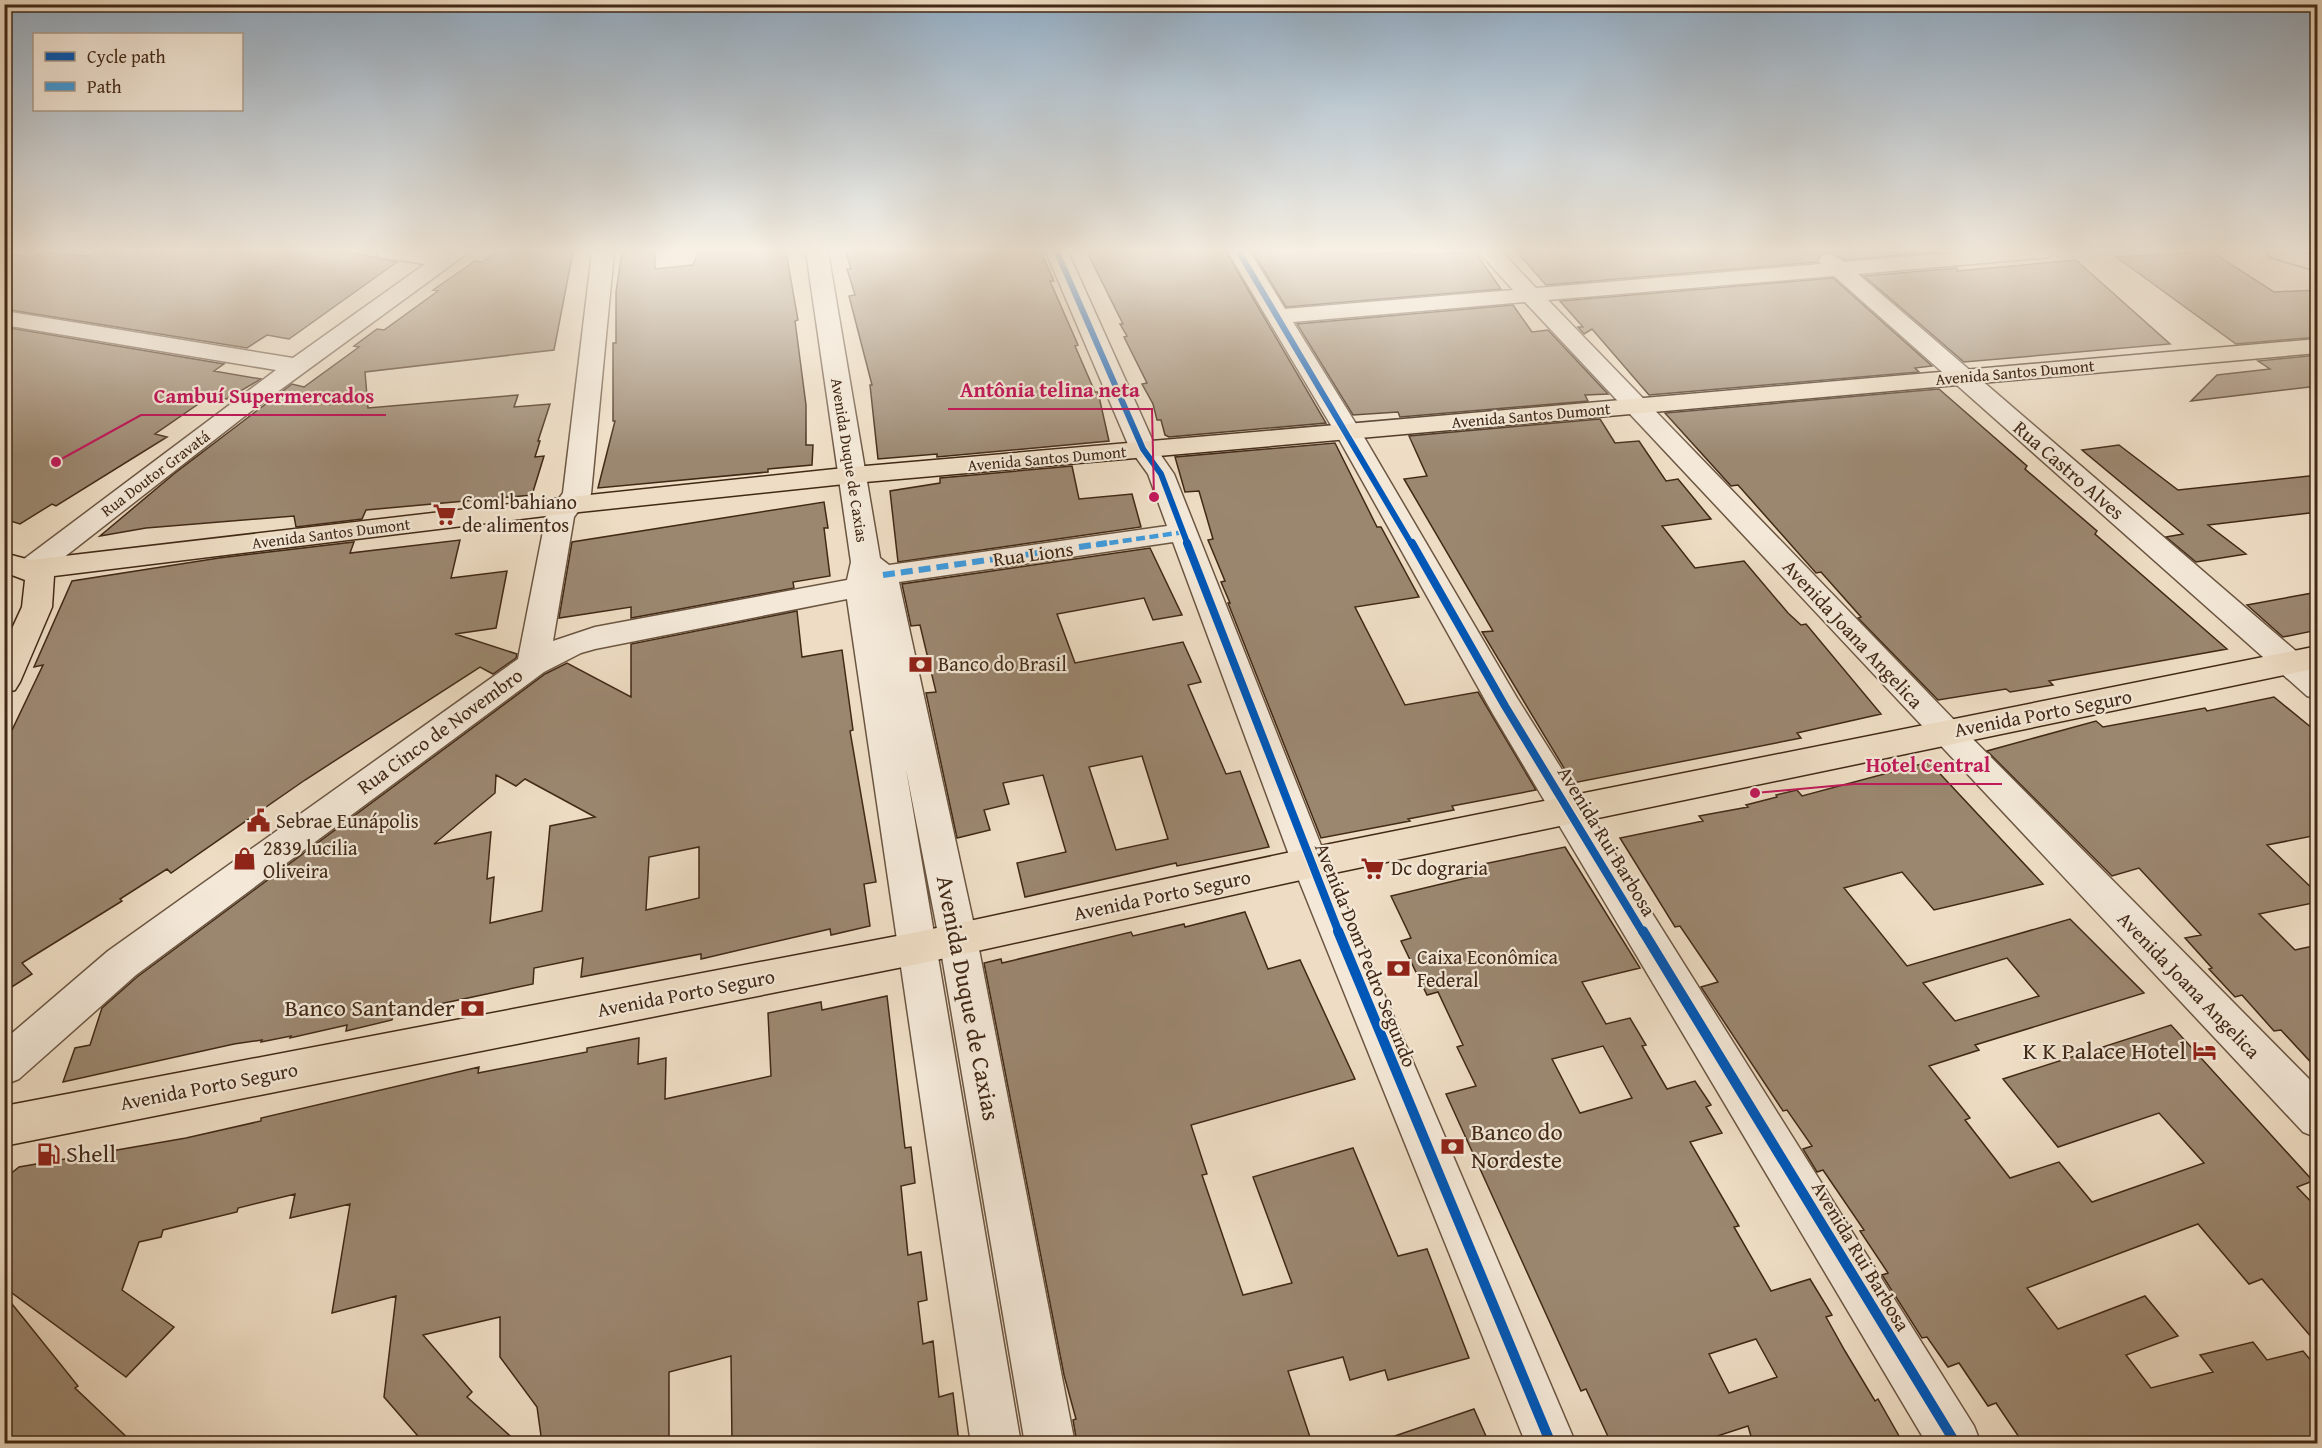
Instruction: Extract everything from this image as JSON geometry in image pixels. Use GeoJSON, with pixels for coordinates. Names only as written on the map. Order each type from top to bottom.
{"type":"FeatureCollection","features":[{"type":"Feature","properties":{"kind":"main road","name":"Avenida Santos Dumont"},"geometry":{"type":"LineString","coordinates":[[17,566],[854,475],[1157,457],[1348,432],[1959,376],[2318,346]]}},
{"type":"Feature","properties":{"kind":"main road"},"geometry":{"type":"LineString","coordinates":[[4,682],[38,607],[40,577],[17,566]]}},
{"type":"Feature","properties":{"kind":"main road","name":"Avenida Porto Seguro"},"geometry":{"type":"LineString","coordinates":[[4,1126],[918,948],[1310,863],[2303,660]]}},
{"type":"Feature","properties":{"kind":"street"},"geometry":{"type":"LineString","coordinates":[[14,320],[299,366]]}},
{"type":"Feature","properties":{"kind":"street","name":"Rua Doutor Gravatá"},"geometry":{"type":"LineString","coordinates":[[17,566],[161,467],[364,320]]}},
{"type":"Feature","properties":{"kind":"street"},"geometry":{"type":"LineString","coordinates":[[533,664],[560,516],[577,494],[596,320]]}},
{"type":"Feature","properties":{"kind":"street","name":"Avenida Duque de Caxias"},"geometry":{"type":"LineString","coordinates":[[828,320],[870,575],[918,948],[996,1443]]}},
{"type":"Feature","properties":{"kind":"street","name":"Avenida Dom Pedro Segundo"},"geometry":{"type":"LineString","coordinates":[[1097,320],[1157,457],[1310,863],[1551,1443]]}},
{"type":"Feature","properties":{"kind":"street","name":"Avenida Rui Barbosa"},"geometry":{"type":"LineString","coordinates":[[1281,320],[1505,706],[1956,1443]]}},
{"type":"Feature","properties":{"kind":"street","name":"Avenida Joana Angelica"},"geometry":{"type":"LineString","coordinates":[[1555,320],[1946,732],[2318,1118]]}},
{"type":"Feature","properties":{"kind":"street","name":"Rua Castro Alves"},"geometry":{"type":"LineString","coordinates":[[1896,320],[1959,376],[2303,660],[2318,688]]}},
{"type":"Feature","properties":{"kind":"street","name":"Rua Lions"},"geometry":{"type":"LineString","coordinates":[[870,575],[1184,532]]}},
{"type":"Feature","properties":{"kind":"street","name":"Avenida Duque de Caxias"},"geometry":{"type":"LineString","coordinates":[[870,575],[958,939],[1050,1443]]}},
{"type":"Feature","properties":{"kind":"street","name":"Rua Cinco de Novembro"},"geometry":{"type":"LineString","coordinates":[[4,1066],[122,963],[533,664],[570,645],[595,638],[870,575]]}},
{"type":"Feature","properties":{"kind":"building"},"geometry":{"type":"Polygon","coordinates":[[[70,320],[316,320],[289,339],[267,335],[247,348],[70,320]]]}},
{"type":"Feature","properties":{"kind":"building"},"geometry":{"type":"Polygon","coordinates":[[[398,320],[560,320],[554,350],[365,372],[368,408],[518,395],[514,407],[550,404],[538,441],[540,441],[535,457],[544,456],[532,495],[366,510],[362,519],[296,527],[294,516],[146,528],[100,536],[175,473],[292,384],[304,387],[359,347],[354,346],[377,329],[384,330],[398,320]]]}},
{"type":"Feature","properties":{"kind":"building"},"geometry":{"type":"Polygon","coordinates":[[[616,320],[798,320],[795,321],[806,405],[806,445],[813,445],[812,465],[768,469],[768,472],[598,488],[615,421],[613,421],[613,343],[616,343],[616,320]]]}},
{"type":"Feature","properties":{"kind":"building"},"geometry":{"type":"Polygon","coordinates":[[[855,320],[1067,320],[1078,345],[1075,346],[1095,392],[1098,392],[1109,441],[937,457],[937,454],[878,459],[870,385],[872,385],[855,320]]]}},
{"type":"Feature","properties":{"kind":"building"},"geometry":{"type":"Polygon","coordinates":[[[1121,320],[1266,320],[1326,423],[1169,437],[1165,435],[1161,420],[1157,420],[1153,404],[1142,384],[1147,383],[1124,337],[1127,336],[1120,324],[1123,324],[1121,320]]]}},
{"type":"Feature","properties":{"kind":"building"},"geometry":{"type":"Polygon","coordinates":[[[1347,320],[1523,320],[1532,332],[1548,330],[1608,394],[1585,395],[1588,401],[1400,417],[1398,412],[1353,415],[1297,324],[1347,320]]]}},
{"type":"Feature","properties":{"kind":"building"},"geometry":{"type":"Polygon","coordinates":[[[1576,320],[1880,320],[1932,366],[1915,368],[1919,372],[1649,395],[1592,329],[1584,334],[1578,327],[1583,327],[1576,320]]]}},
{"type":"Feature","properties":{"kind":"building"},"geometry":{"type":"Polygon","coordinates":[[[1915,320],[2143,320],[2170,344],[1964,362],[1915,320]]]}},
{"type":"Feature","properties":{"kind":"building"},"geometry":{"type":"Polygon","coordinates":[[[2202,320],[2318,320],[2318,337],[2236,344],[2202,320]]]}},
{"type":"Feature","properties":{"kind":"building"},"geometry":{"type":"Polygon","coordinates":[[[4,327],[224,364],[214,371],[261,379],[227,399],[210,396],[155,434],[167,437],[56,506],[52,504],[20,524],[4,519],[4,327]]]}},
{"type":"Feature","properties":{"kind":"building"},"geometry":{"type":"Polygon","coordinates":[[[2318,355],[2318,386],[2191,401],[2217,375],[2270,369],[2258,361],[2318,355]]]}},
{"type":"Feature","properties":{"kind":"building"},"geometry":{"type":"Polygon","coordinates":[[[1939,389],[2027,466],[2025,469],[2097,531],[2095,534],[2227,649],[2049,681],[2053,685],[2010,692],[2006,689],[1938,700],[1858,618],[1861,617],[1821,572],[1816,573],[1738,485],[1731,486],[1665,413],[1939,389]]]}},
{"type":"Feature","properties":{"kind":"building"},"geometry":{"type":"Polygon","coordinates":[[[1600,419],[1615,443],[1639,441],[1666,481],[1678,479],[1711,519],[1662,526],[1695,568],[1744,561],[1788,613],[1801,625],[1806,624],[1881,714],[1797,733],[1801,738],[1573,783],[1482,632],[1493,631],[1404,479],[1427,476],[1409,436],[1600,419]]]}},
{"type":"Feature","properties":{"kind":"building"},"geometry":{"type":"Polygon","coordinates":[[[1335,443],[1377,527],[1381,527],[1419,597],[1355,607],[1405,705],[1478,692],[1536,790],[1452,806],[1454,810],[1408,819],[1410,821],[1321,838],[1228,603],[1230,603],[1221,582],[1225,581],[1208,540],[1213,539],[1199,491],[1185,492],[1175,457],[1335,443]]]}},
{"type":"Feature","properties":{"kind":"building"},"geometry":{"type":"Polygon","coordinates":[[[2119,445],[2178,490],[2318,475],[2318,512],[2208,525],[2246,554],[2196,562],[2166,537],[2183,534],[2082,450],[2119,445]]]}},
{"type":"Feature","properties":{"kind":"building"},"geometry":{"type":"Polygon","coordinates":[[[1072,466],[1079,499],[1132,494],[1141,527],[898,562],[890,491],[940,483],[940,478],[1072,466]]]}},
{"type":"Feature","properties":{"kind":"building"},"geometry":{"type":"Polygon","coordinates":[[[824,502],[828,528],[824,528],[830,576],[793,582],[794,588],[631,618],[631,607],[559,618],[572,542],[824,502]]]}},
{"type":"Feature","properties":{"kind":"building"},"geometry":{"type":"Polygon","coordinates":[[[460,540],[451,578],[507,571],[496,628],[455,634],[517,654],[516,658],[493,674],[480,667],[305,780],[171,873],[167,869],[120,899],[122,901],[22,963],[32,974],[4,992],[4,747],[43,665],[34,667],[72,581],[219,558],[354,542],[350,553],[460,540]]]}},
{"type":"Feature","properties":{"kind":"building"},"geometry":{"type":"Polygon","coordinates":[[[1150,548],[1182,615],[1153,620],[1144,598],[1057,614],[1075,663],[1183,642],[1201,682],[1188,685],[1226,774],[1240,771],[1269,847],[1177,866],[1176,863],[1025,897],[1017,863],[1066,852],[1043,775],[1003,783],[1009,804],[984,810],[990,830],[957,838],[926,693],[936,692],[920,625],[911,626],[902,584],[1150,548]],[[1142,756],[1089,767],[1116,850],[1168,839],[1142,756]]]}},
{"type":"Feature","properties":{"kind":"building"},"geometry":{"type":"Polygon","coordinates":[[[2318,592],[2318,630],[2283,637],[2247,605],[2318,592]]]}},
{"type":"Feature","properties":{"kind":"building"},"geometry":{"type":"Polygon","coordinates":[[[797,611],[802,657],[842,650],[853,730],[850,731],[876,882],[864,884],[870,926],[831,935],[830,929],[701,959],[701,954],[581,977],[583,958],[534,968],[533,984],[393,1014],[392,1020],[346,1031],[347,1025],[290,1038],[291,1036],[234,1044],[63,1082],[75,1048],[90,1045],[102,1008],[137,977],[545,674],[567,663],[631,697],[631,644],[797,611]],[[496,775],[495,793],[434,844],[491,832],[487,879],[494,877],[490,923],[542,911],[550,826],[595,817],[525,779],[516,786],[496,775]],[[699,847],[649,857],[646,910],[699,898],[699,847]]]}},
{"type":"Feature","properties":{"kind":"building"},"geometry":{"type":"Polygon","coordinates":[[[2274,697],[2318,733],[2318,835],[2267,845],[2318,894],[2318,902],[2259,914],[2295,950],[2318,945],[2318,1070],[2281,1030],[2274,1031],[2242,995],[2235,997],[2209,969],[2212,968],[2185,938],[2201,935],[2139,868],[2112,876],[1987,751],[2096,721],[2103,727],[2205,708],[2207,711],[2274,697]]]}},
{"type":"Feature","properties":{"kind":"building"},"geometry":{"type":"Polygon","coordinates":[[[1929,762],[2043,884],[1934,910],[1902,872],[1844,888],[1907,966],[2070,919],[2144,993],[1975,1045],[1979,1050],[1929,1066],[1970,1118],[1965,1120],[2010,1178],[2059,1162],[2092,1202],[2204,1163],[2159,1113],[2058,1147],[2003,1079],[2171,1025],[2313,1181],[2297,1187],[2318,1209],[2318,1345],[2262,1279],[2249,1284],[2198,1224],[2027,1288],[2058,1329],[2145,1296],[2178,1336],[2126,1355],[2151,1388],[2213,1372],[2200,1355],[2253,1342],[2267,1360],[2303,1351],[2318,1369],[2318,1443],[2023,1443],[1996,1403],[1988,1406],[1959,1363],[1948,1367],[1927,1337],[1922,1338],[1882,1275],[1888,1273],[1860,1231],[1864,1230],[1823,1170],[1817,1172],[1803,1149],[1812,1146],[1787,1110],[1783,1111],[1701,987],[1718,982],[1680,926],[1675,927],[1620,838],[1703,821],[1699,816],[1748,807],[1746,805],[1797,790],[1802,796],[1929,762]],[[2007,958],[1923,983],[1955,1021],[2039,996],[2007,958]]]}},
{"type":"Feature","properties":{"kind":"building"},"geometry":{"type":"Polygon","coordinates":[[[1565,847],[1640,968],[1582,982],[1606,1024],[1630,1018],[1646,1045],[1642,1046],[1667,1089],[1695,1081],[1711,1105],[1706,1107],[1722,1133],[1690,1142],[1739,1226],[1734,1227],[1771,1291],[1810,1279],[1832,1315],[1826,1317],[1845,1351],[1875,1401],[1878,1399],[1903,1443],[1753,1443],[1748,1426],[1696,1443],[1611,1443],[1586,1389],[1581,1391],[1446,1094],[1476,1086],[1457,1047],[1463,1045],[1438,992],[1427,995],[1401,941],[1411,938],[1391,896],[1479,875],[1474,866],[1565,847]],[[1603,1046],[1552,1059],[1580,1113],[1632,1098],[1603,1046]],[[1756,1339],[1709,1354],[1729,1393],[1777,1377],[1756,1339]]]}},
{"type":"Feature","properties":{"kind":"building"},"geometry":{"type":"Polygon","coordinates":[[[1245,912],[1268,969],[1300,960],[1355,1079],[1191,1125],[1207,1174],[1202,1175],[1243,1295],[1292,1283],[1253,1177],[1353,1148],[1398,1256],[1427,1249],[1469,1358],[1388,1380],[1385,1370],[1350,1380],[1343,1357],[1288,1371],[1312,1443],[1077,1443],[1073,1420],[1076,1419],[1064,1375],[984,963],[1001,959],[1002,963],[1131,932],[1133,936],[1184,924],[1185,927],[1245,912]]]}},
{"type":"Feature","properties":{"kind":"building"},"geometry":{"type":"Polygon","coordinates":[[[887,996],[905,1148],[911,1147],[915,1183],[901,1186],[908,1255],[921,1252],[927,1300],[918,1302],[923,1344],[933,1341],[939,1397],[953,1393],[959,1443],[732,1443],[731,1356],[669,1372],[669,1443],[542,1443],[537,1407],[500,1357],[500,1317],[423,1335],[472,1392],[467,1397],[518,1443],[424,1443],[384,1397],[396,1296],[332,1313],[350,1204],[290,1218],[295,1194],[238,1208],[237,1212],[163,1230],[161,1237],[139,1242],[122,1290],[174,1327],[126,1377],[4,1287],[4,1179],[19,1167],[186,1138],[479,1067],[478,1073],[587,1052],[587,1048],[639,1038],[638,1064],[666,1058],[665,1099],[771,1076],[768,1013],[821,1002],[822,1010],[887,996]]]}},
{"type":"Feature","properties":{"kind":"building"},"geometry":{"type":"Polygon","coordinates":[[[4,1294],[78,1386],[75,1388],[133,1443],[4,1443],[4,1294]]]}},
{"type":"Feature","properties":{"kind":"building"},"geometry":{"type":"Polygon","coordinates":[[[1474,1409],[1489,1443],[1384,1443],[1383,1440],[1474,1409]]]}},
{"type":"Feature","properties":{"kind":"marked path"},"geometry":{"type":"LineString","coordinates":[[883,575],[1184,532]]}},
{"type":"Feature","properties":{"kind":"cycle path"},"geometry":{"type":"LineString","coordinates":[[1086,320],[1143,449],[1161,474],[1310,863],[1551,1444]]}},
{"type":"Feature","properties":{"kind":"cycle path"},"geometry":{"type":"LineString","coordinates":[[1280,320],[1348,432],[1505,706],[1956,1444]]}},
{"type":"Feature","properties":{"kind":"place","name":"Cambuí Supermercados"},"geometry":{"type":"Point","coordinates":[56,462]}},
{"type":"Feature","properties":{"kind":"place","name":"Antônia telina neta"},"geometry":{"type":"Point","coordinates":[1154,497]}},
{"type":"Feature","properties":{"kind":"place","name":"Coml bahiano de alimentos"},"geometry":{"type":"Point","coordinates":[444,514]}},
{"type":"Feature","properties":{"kind":"place","name":"Banco do Brasil"},"geometry":{"type":"Point","coordinates":[920,664]}},
{"type":"Feature","properties":{"kind":"place","name":"Hotel Central"},"geometry":{"type":"Point","coordinates":[1755,793]}},
{"type":"Feature","properties":{"kind":"place","name":"Sebrae Eunápolis"},"geometry":{"type":"Point","coordinates":[258,821]}},
{"type":"Feature","properties":{"kind":"place","name":"2839 lucilia Oliveira"},"geometry":{"type":"Point","coordinates":[245,859]}},
{"type":"Feature","properties":{"kind":"place","name":"Dc dograria"},"geometry":{"type":"Point","coordinates":[1373,868]}},
{"type":"Feature","properties":{"kind":"place","name":"Caixa Econômica Federal"},"geometry":{"type":"Point","coordinates":[1399,968]}},
{"type":"Feature","properties":{"kind":"place","name":"Banco Santander"},"geometry":{"type":"Point","coordinates":[473,1008]}},
{"type":"Feature","properties":{"kind":"place","name":"K K Palace Hotel"},"geometry":{"type":"Point","coordinates":[2204,1051]}},
{"type":"Feature","properties":{"kind":"place","name":"Banco do Nordeste"},"geometry":{"type":"Point","coordinates":[1453,1146]}},
{"type":"Feature","properties":{"kind":"place","name":"Shell"},"geometry":{"type":"Point","coordinates":[48,1154]}}]}
